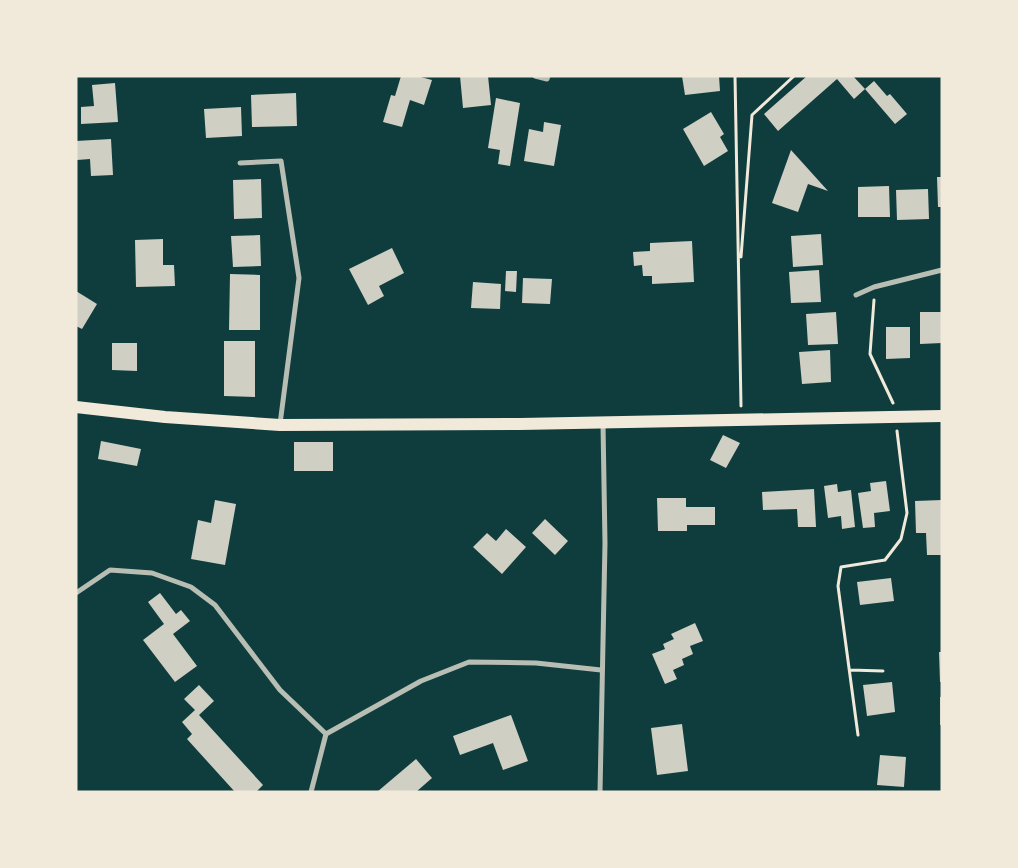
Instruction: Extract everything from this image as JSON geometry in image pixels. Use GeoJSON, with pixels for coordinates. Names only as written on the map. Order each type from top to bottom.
{"type":"FeatureCollection","features":[{"type":"Feature","properties":{"kind":"main road"},"geometry":{"type":"LineString","coordinates":[[76,407],[165,417],[280,425],[511,424],[942,416]]}},
{"type":"Feature","properties":{"kind":"street"},"geometry":{"type":"LineString","coordinates":[[535,76],[547,78],[548,76]]}},
{"type":"Feature","properties":{"kind":"street"},"geometry":{"type":"LineString","coordinates":[[240,163],[281,161],[299,278],[280,425]]}},
{"type":"Feature","properties":{"kind":"street"},"geometry":{"type":"LineString","coordinates":[[856,295],[874,287],[942,270]]}},
{"type":"Feature","properties":{"kind":"street"},"geometry":{"type":"LineString","coordinates":[[600,792],[605,543],[603,421]]}},
{"type":"Feature","properties":{"kind":"street"},"geometry":{"type":"LineString","coordinates":[[76,593],[110,570],[152,573],[191,587],[215,606],[280,690],[326,734]]}},
{"type":"Feature","properties":{"kind":"street"},"geometry":{"type":"LineString","coordinates":[[311,792],[326,734],[368,708],[421,681],[469,662],[536,663],[602,670]]}},
{"type":"Feature","properties":{"kind":"path"},"geometry":{"type":"LineString","coordinates":[[735,76],[741,419]]}},
{"type":"Feature","properties":{"kind":"path"},"geometry":{"type":"LineString","coordinates":[[740,277],[752,115],[794,76]]}},
{"type":"Feature","properties":{"kind":"path"},"geometry":{"type":"LineString","coordinates":[[874,287],[873,332],[870,354],[893,402]]}},
{"type":"Feature","properties":{"kind":"path"},"geometry":{"type":"LineString","coordinates":[[858,735],[838,586],[841,567],[885,560],[901,540],[907,514],[896,417]]}},
{"type":"Feature","properties":{"kind":"path"},"geometry":{"type":"LineString","coordinates":[[850,670],[883,671]]}},
{"type":"Feature","properties":{"kind":"building"},"geometry":{"type":"Polygon","coordinates":[[[401,76],[417,76],[432,80],[424,105],[410,100],[402,127],[383,122],[391,95],[395,96],[401,76]]]}},
{"type":"Feature","properties":{"kind":"building"},"geometry":{"type":"Polygon","coordinates":[[[460,76],[488,76],[491,105],[463,108],[460,76]]]}},
{"type":"Feature","properties":{"kind":"building"},"geometry":{"type":"Polygon","coordinates":[[[682,76],[719,76],[720,91],[685,95],[682,76]]]}},
{"type":"Feature","properties":{"kind":"building"},"geometry":{"type":"Polygon","coordinates":[[[807,76],[853,76],[865,89],[854,99],[837,79],[778,131],[764,114],[807,76]]]}},
{"type":"Feature","properties":{"kind":"building"},"geometry":{"type":"Polygon","coordinates":[[[874,81],[887,96],[890,94],[907,114],[895,124],[865,89],[874,81]]]}},
{"type":"Feature","properties":{"kind":"building"},"geometry":{"type":"Polygon","coordinates":[[[115,83],[118,122],[81,124],[81,107],[94,106],[92,85],[115,83]]]}},
{"type":"Feature","properties":{"kind":"building"},"geometry":{"type":"Polygon","coordinates":[[[296,93],[297,126],[252,127],[251,95],[296,93]]]}},
{"type":"Feature","properties":{"kind":"building"},"geometry":{"type":"Polygon","coordinates":[[[496,98],[520,103],[510,166],[498,164],[500,150],[488,148],[496,98]]]}},
{"type":"Feature","properties":{"kind":"building"},"geometry":{"type":"Polygon","coordinates":[[[241,107],[242,136],[206,138],[204,109],[241,107]]]}},
{"type":"Feature","properties":{"kind":"building"},"geometry":{"type":"Polygon","coordinates":[[[711,112],[724,134],[720,137],[728,151],[704,166],[683,129],[711,112]]]}},
{"type":"Feature","properties":{"kind":"building"},"geometry":{"type":"Polygon","coordinates":[[[544,122],[561,125],[554,166],[524,161],[529,129],[543,132],[544,122]]]}},
{"type":"Feature","properties":{"kind":"building"},"geometry":{"type":"Polygon","coordinates":[[[111,139],[113,175],[91,176],[90,159],[77,160],[76,141],[111,139]]]}},
{"type":"Feature","properties":{"kind":"building"},"geometry":{"type":"Polygon","coordinates":[[[791,150],[828,191],[808,184],[798,212],[772,203],[791,150]]]}},
{"type":"Feature","properties":{"kind":"building"},"geometry":{"type":"Polygon","coordinates":[[[937,177],[942,177],[942,207],[938,207],[937,177]]]}},
{"type":"Feature","properties":{"kind":"building"},"geometry":{"type":"Polygon","coordinates":[[[261,179],[262,218],[234,219],[233,180],[261,179]]]}},
{"type":"Feature","properties":{"kind":"building"},"geometry":{"type":"Polygon","coordinates":[[[889,186],[890,217],[858,217],[858,187],[889,186]]]}},
{"type":"Feature","properties":{"kind":"building"},"geometry":{"type":"Polygon","coordinates":[[[928,189],[929,219],[897,220],[896,190],[928,189]]]}},
{"type":"Feature","properties":{"kind":"building"},"geometry":{"type":"Polygon","coordinates":[[[821,234],[823,265],[793,267],[791,236],[821,234]]]}},
{"type":"Feature","properties":{"kind":"building"},"geometry":{"type":"Polygon","coordinates":[[[260,235],[261,266],[233,267],[231,236],[260,235]]]}},
{"type":"Feature","properties":{"kind":"building"},"geometry":{"type":"Polygon","coordinates":[[[163,239],[163,265],[174,265],[175,286],[136,287],[135,240],[163,239]]]}},
{"type":"Feature","properties":{"kind":"building"},"geometry":{"type":"Polygon","coordinates":[[[692,241],[694,282],[652,284],[652,276],[643,276],[642,265],[634,266],[633,252],[650,251],[650,243],[692,241]]]}},
{"type":"Feature","properties":{"kind":"building"},"geometry":{"type":"Polygon","coordinates":[[[392,248],[404,273],[379,286],[384,296],[368,305],[349,269],[392,248]]]}},
{"type":"Feature","properties":{"kind":"building"},"geometry":{"type":"Polygon","coordinates":[[[819,270],[821,302],[791,303],[789,272],[819,270]]]}},
{"type":"Feature","properties":{"kind":"building"},"geometry":{"type":"Polygon","coordinates":[[[506,271],[517,271],[516,292],[505,291],[506,271]]]}},
{"type":"Feature","properties":{"kind":"building"},"geometry":{"type":"Polygon","coordinates":[[[230,274],[260,275],[260,330],[229,330],[230,274]]]}},
{"type":"Feature","properties":{"kind":"building"},"geometry":{"type":"Polygon","coordinates":[[[523,278],[552,279],[550,304],[522,303],[523,278]]]}},
{"type":"Feature","properties":{"kind":"building"},"geometry":{"type":"Polygon","coordinates":[[[473,282],[501,284],[500,309],[471,308],[473,282]]]}},
{"type":"Feature","properties":{"kind":"building"},"geometry":{"type":"Polygon","coordinates":[[[76,291],[97,304],[82,329],[76,326],[76,291]]]}},
{"type":"Feature","properties":{"kind":"building"},"geometry":{"type":"Polygon","coordinates":[[[836,312],[838,344],[808,345],[806,314],[836,312]]]}},
{"type":"Feature","properties":{"kind":"building"},"geometry":{"type":"Polygon","coordinates":[[[920,312],[942,312],[942,343],[920,344],[920,312]]]}},
{"type":"Feature","properties":{"kind":"building"},"geometry":{"type":"Polygon","coordinates":[[[886,327],[910,327],[910,358],[886,359],[886,327]]]}},
{"type":"Feature","properties":{"kind":"building"},"geometry":{"type":"Polygon","coordinates":[[[224,341],[255,341],[255,397],[224,396],[224,341]]]}},
{"type":"Feature","properties":{"kind":"building"},"geometry":{"type":"Polygon","coordinates":[[[112,343],[137,343],[137,371],[112,370],[112,343]]]}},
{"type":"Feature","properties":{"kind":"building"},"geometry":{"type":"Polygon","coordinates":[[[830,350],[831,382],[802,384],[799,352],[830,350]]]}},
{"type":"Feature","properties":{"kind":"building"},"geometry":{"type":"Polygon","coordinates":[[[723,435],[740,443],[726,468],[710,460],[723,435]]]}},
{"type":"Feature","properties":{"kind":"building"},"geometry":{"type":"Polygon","coordinates":[[[101,441],[141,449],[137,466],[98,459],[101,441]]]}},
{"type":"Feature","properties":{"kind":"building"},"geometry":{"type":"Polygon","coordinates":[[[294,442],[333,442],[333,471],[294,471],[294,442]]]}},
{"type":"Feature","properties":{"kind":"building"},"geometry":{"type":"Polygon","coordinates":[[[886,481],[890,511],[874,513],[875,527],[863,528],[858,493],[871,491],[870,483],[886,481]]]}},
{"type":"Feature","properties":{"kind":"building"},"geometry":{"type":"Polygon","coordinates":[[[837,484],[838,492],[851,490],[855,527],[842,529],[841,516],[828,518],[824,486],[837,484]]]}},
{"type":"Feature","properties":{"kind":"building"},"geometry":{"type":"Polygon","coordinates":[[[814,489],[816,527],[798,527],[797,509],[763,510],[762,492],[814,489]]]}},
{"type":"Feature","properties":{"kind":"building"},"geometry":{"type":"Polygon","coordinates":[[[657,498],[686,498],[686,507],[715,507],[715,525],[687,525],[687,531],[658,531],[657,498]]]}},
{"type":"Feature","properties":{"kind":"building"},"geometry":{"type":"Polygon","coordinates":[[[215,500],[236,504],[225,565],[191,559],[198,520],[211,523],[215,500]]]}},
{"type":"Feature","properties":{"kind":"building"},"geometry":{"type":"Polygon","coordinates":[[[942,500],[942,555],[927,555],[926,533],[916,533],[915,501],[942,500]]]}},
{"type":"Feature","properties":{"kind":"building"},"geometry":{"type":"Polygon","coordinates":[[[545,519],[568,541],[555,555],[532,533],[545,519]]]}},
{"type":"Feature","properties":{"kind":"building"},"geometry":{"type":"Polygon","coordinates":[[[506,529],[526,547],[502,574],[473,547],[487,533],[496,541],[506,529]]]}},
{"type":"Feature","properties":{"kind":"building"},"geometry":{"type":"Polygon","coordinates":[[[891,578],[894,601],[860,605],[857,582],[891,578]]]}},
{"type":"Feature","properties":{"kind":"building"},"geometry":{"type":"Polygon","coordinates":[[[160,593],[176,614],[181,610],[190,621],[173,634],[197,666],[175,682],[143,640],[164,624],[148,602],[160,593]]]}},
{"type":"Feature","properties":{"kind":"building"},"geometry":{"type":"Polygon","coordinates":[[[695,623],[703,641],[690,646],[693,654],[682,659],[684,665],[673,670],[677,679],[665,684],[652,654],[665,649],[663,644],[674,639],[671,634],[695,623]]]}},
{"type":"Feature","properties":{"kind":"building"},"geometry":{"type":"Polygon","coordinates":[[[939,652],[942,652],[942,682],[940,682],[939,652]]]}},
{"type":"Feature","properties":{"kind":"building"},"geometry":{"type":"Polygon","coordinates":[[[892,682],[895,712],[867,716],[863,685],[892,682]]]}},
{"type":"Feature","properties":{"kind":"building"},"geometry":{"type":"Polygon","coordinates":[[[199,685],[214,701],[199,715],[263,785],[256,792],[235,792],[187,739],[192,734],[182,722],[195,710],[184,699],[199,685]]]}},
{"type":"Feature","properties":{"kind":"building"},"geometry":{"type":"Polygon","coordinates":[[[940,697],[942,697],[942,725],[940,725],[940,697]]]}},
{"type":"Feature","properties":{"kind":"building"},"geometry":{"type":"Polygon","coordinates":[[[511,715],[528,761],[503,770],[493,743],[460,755],[453,736],[511,715]]]}},
{"type":"Feature","properties":{"kind":"building"},"geometry":{"type":"Polygon","coordinates":[[[682,724],[688,771],[657,775],[651,728],[682,724]]]}},
{"type":"Feature","properties":{"kind":"building"},"geometry":{"type":"Polygon","coordinates":[[[880,755],[906,757],[904,787],[877,785],[880,755]]]}},
{"type":"Feature","properties":{"kind":"building"},"geometry":{"type":"Polygon","coordinates":[[[416,759],[432,778],[416,792],[377,792],[416,759]]]}}]}
